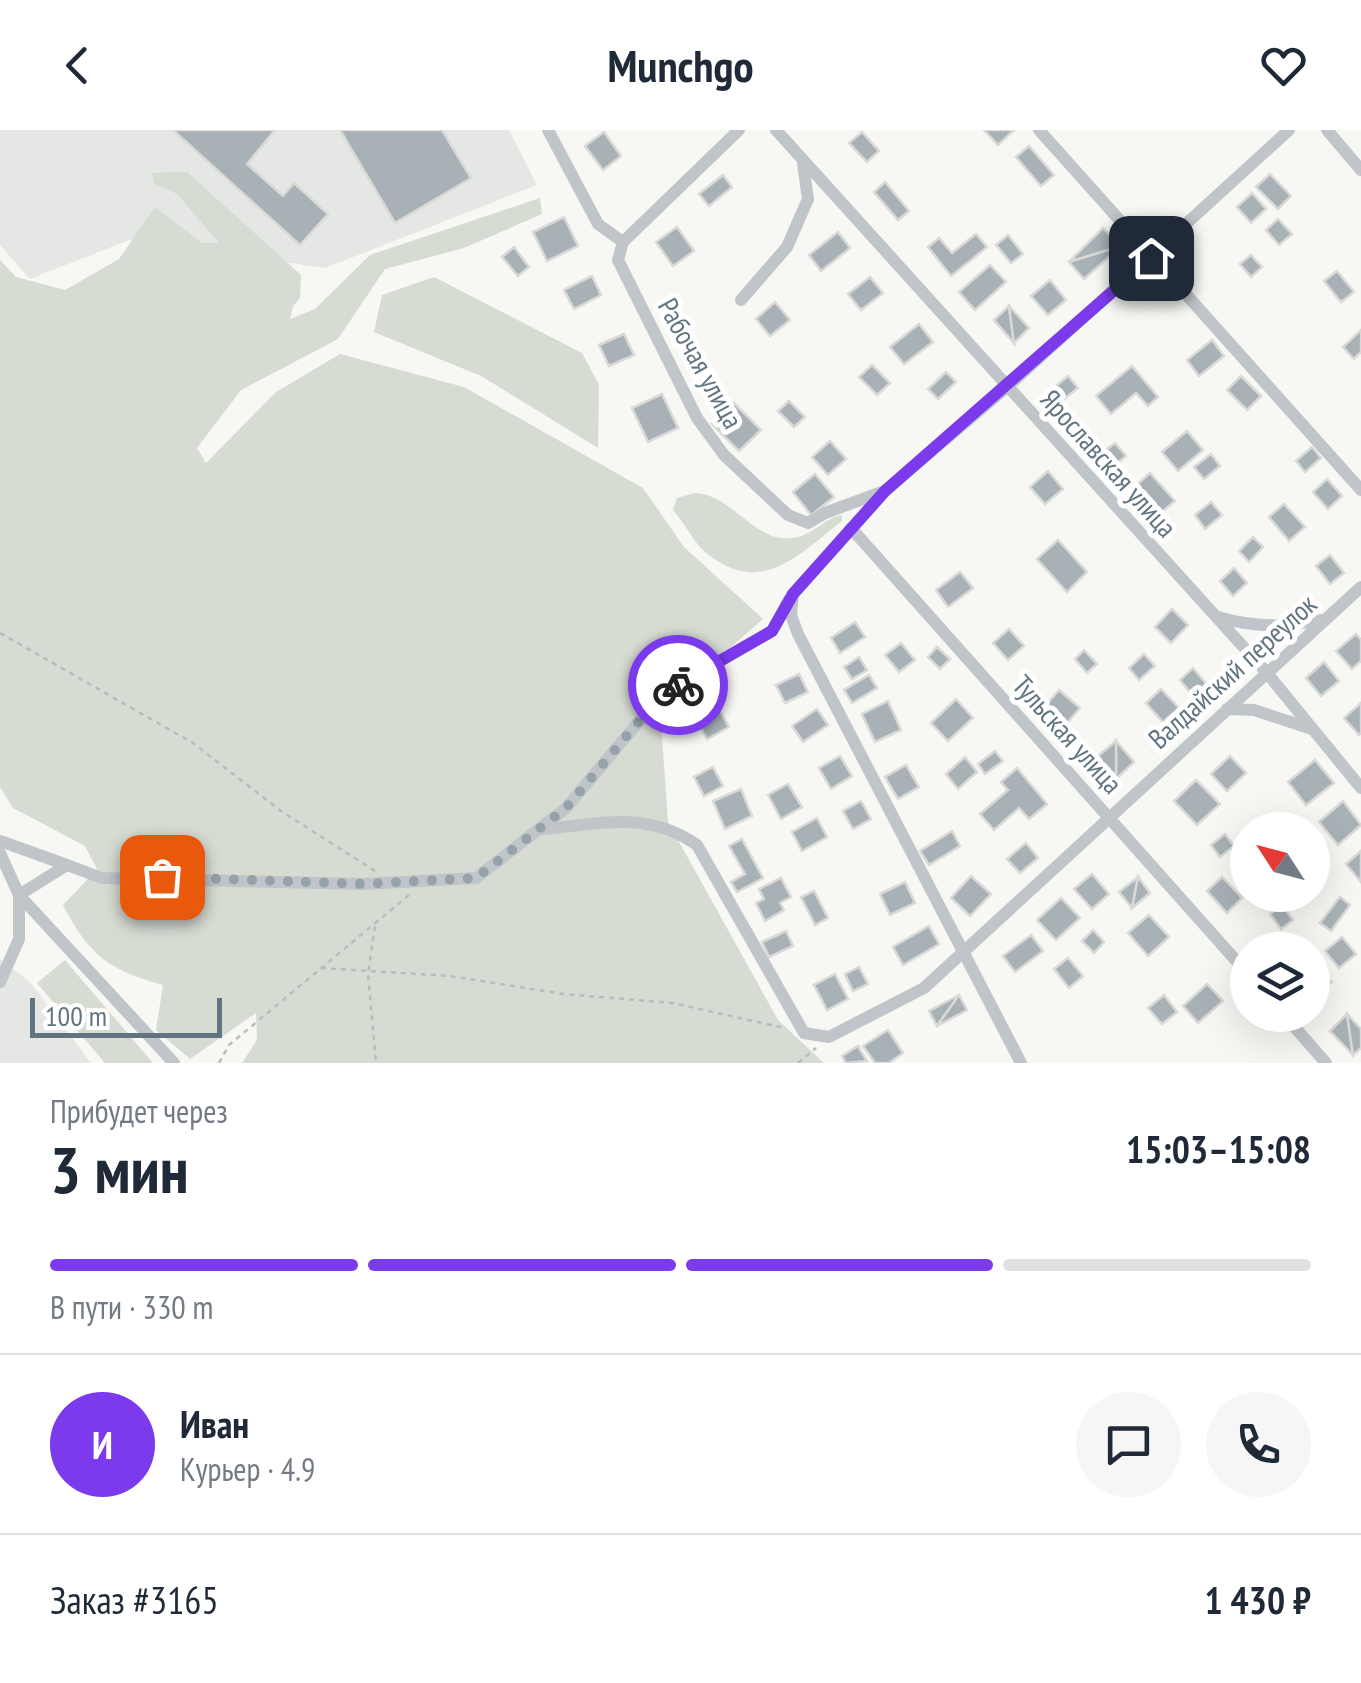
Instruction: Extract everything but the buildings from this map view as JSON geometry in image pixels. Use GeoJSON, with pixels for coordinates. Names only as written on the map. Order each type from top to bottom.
{"type":"FeatureCollection","features":[{"type":"Feature","properties":{"kind":"street"},"geometry":{"type":"LineString","coordinates":[[548,130],[598,224],[622,242],[739,130]]}},
{"type":"Feature","properties":{"kind":"street","name":"Ярославская улица"},"geometry":{"type":"LineString","coordinates":[[776,130],[1216,616],[1361,788]]}},
{"type":"Feature","properties":{"kind":"street"},"geometry":{"type":"LineString","coordinates":[[1039,130],[1361,490]]}},
{"type":"Feature","properties":{"kind":"street"},"geometry":{"type":"LineString","coordinates":[[0,841],[102,878],[393,883],[476,878],[544,829],[566,808],[662,694],[772,631],[793,594],[885,491],[1007,387],[1289,130]]}},
{"type":"Feature","properties":{"kind":"street"},"geometry":{"type":"LineString","coordinates":[[1326,130],[1361,170]]}},
{"type":"Feature","properties":{"kind":"street"},"geometry":{"type":"LineString","coordinates":[[741,300],[787,248],[808,199],[803,161]]}},
{"type":"Feature","properties":{"kind":"street","name":"Рабочая улица"},"geometry":{"type":"LineString","coordinates":[[622,242],[618,260],[697,418],[724,455],[788,515],[808,524],[825,512],[885,491]]}},
{"type":"Feature","properties":{"kind":"street","name":"Тульская улица"},"geometry":{"type":"LineString","coordinates":[[851,528],[1230,954]]}},
{"type":"Feature","properties":{"kind":"street","name":"Валдайский переулок"},"geometry":{"type":"LineString","coordinates":[[829,1036],[924,988],[1361,587]]}},
{"type":"Feature","properties":{"kind":"street"},"geometry":{"type":"LineString","coordinates":[[793,594],[791,615],[798,634],[1021,1063]]}},
{"type":"Feature","properties":{"kind":"street"},"geometry":{"type":"LineString","coordinates":[[1216,616],[1237,623],[1296,625],[1326,619]]}},
{"type":"Feature","properties":{"kind":"street"},"geometry":{"type":"LineString","coordinates":[[1227,709],[1254,710],[1313,729]]}},
{"type":"Feature","properties":{"kind":"street"},"geometry":{"type":"LineString","coordinates":[[544,829],[637,820],[673,829],[697,845],[804,1033],[829,1036]]}},
{"type":"Feature","properties":{"kind":"street"},"geometry":{"type":"LineString","coordinates":[[0,853],[20,896],[174,1063]]}},
{"type":"Feature","properties":{"kind":"street"},"geometry":{"type":"LineString","coordinates":[[20,896],[66,866]]}},
{"type":"Feature","properties":{"kind":"street"},"geometry":{"type":"LineString","coordinates":[[0,982],[19,938],[20,896]]}},
{"type":"Feature","properties":{"kind":"street"},"geometry":{"type":"LineString","coordinates":[[1299,1032],[1326,1063]]}},
{"type":"Feature","properties":{"kind":"path"},"geometry":{"type":"LineString","coordinates":[[0,633],[194,743],[280,810],[393,883]]}},
{"type":"Feature","properties":{"kind":"path"},"geometry":{"type":"LineString","coordinates":[[220,1063],[229,1045],[425,881]]}},
{"type":"Feature","properties":{"kind":"path"},"geometry":{"type":"LineString","coordinates":[[376,922],[368,974],[376,1063]]}},
{"type":"Feature","properties":{"kind":"path"},"geometry":{"type":"LineString","coordinates":[[320,968],[368,974],[450,976],[563,994],[674,1003],[804,1033]]}},
{"type":"Feature","properties":{"kind":"path"},"geometry":{"type":"LineString","coordinates":[[798,1063],[829,1036]]}},
{"type":"Feature","properties":{"kind":"shaded area"},"geometry":{"type":"Polygon","coordinates":[[[0,130],[509,130],[537,185],[325,268],[129,240],[30,279],[0,245],[0,130]]]}},
{"type":"Feature","properties":{"kind":"shaded area"},"geometry":{"type":"Polygon","coordinates":[[[187,172],[301,275],[300,298],[290,319],[315,309],[370,255],[540,198],[542,214],[464,248],[385,269],[338,339],[241,390],[197,448],[206,463],[276,392],[340,354],[464,387],[643,488],[684,547],[763,619],[660,709],[668,822],[778,1020],[824,1063],[242,1063],[257,1040],[256,1013],[190,1059],[156,1030],[163,985],[114,966],[82,936],[63,905],[97,869],[85,846],[13,808],[0,787],[0,260],[16,277],[65,290],[119,259],[155,207],[202,243],[219,243],[177,194],[154,184],[152,173],[187,172]]]}},
{"type":"Feature","properties":{"kind":"shaded area"},"geometry":{"type":"Polygon","coordinates":[[[434,277],[582,353],[599,385],[598,448],[481,376],[374,332],[382,295],[434,277]]]}},
{"type":"Feature","properties":{"kind":"shaded area"},"geometry":{"type":"Polygon","coordinates":[[[695,493],[721,501],[755,527],[779,538],[800,537],[842,515],[842,521],[779,566],[745,572],[706,553],[673,510],[677,498],[695,493]]]}},
{"type":"Feature","properties":{"kind":"shaded area"},"geometry":{"type":"Polygon","coordinates":[[[0,959],[30,982],[91,1063],[0,1063],[0,959]]]}},
{"type":"Feature","properties":{"kind":"shaded area"},"geometry":{"type":"Polygon","coordinates":[[[65,960],[153,1063],[105,1063],[37,983],[65,960]]]}},
{"type":"Feature","properties":{"kind":"way so far"},"geometry":{"type":"LineString","coordinates":[[162,877],[364,884],[476,878],[544,829],[566,808],[662,694],[678,685]]}},
{"type":"Feature","properties":{"kind":"route"},"geometry":{"type":"LineString","coordinates":[[678,685],[772,631],[793,594],[885,491],[1151,258]]}}]}
